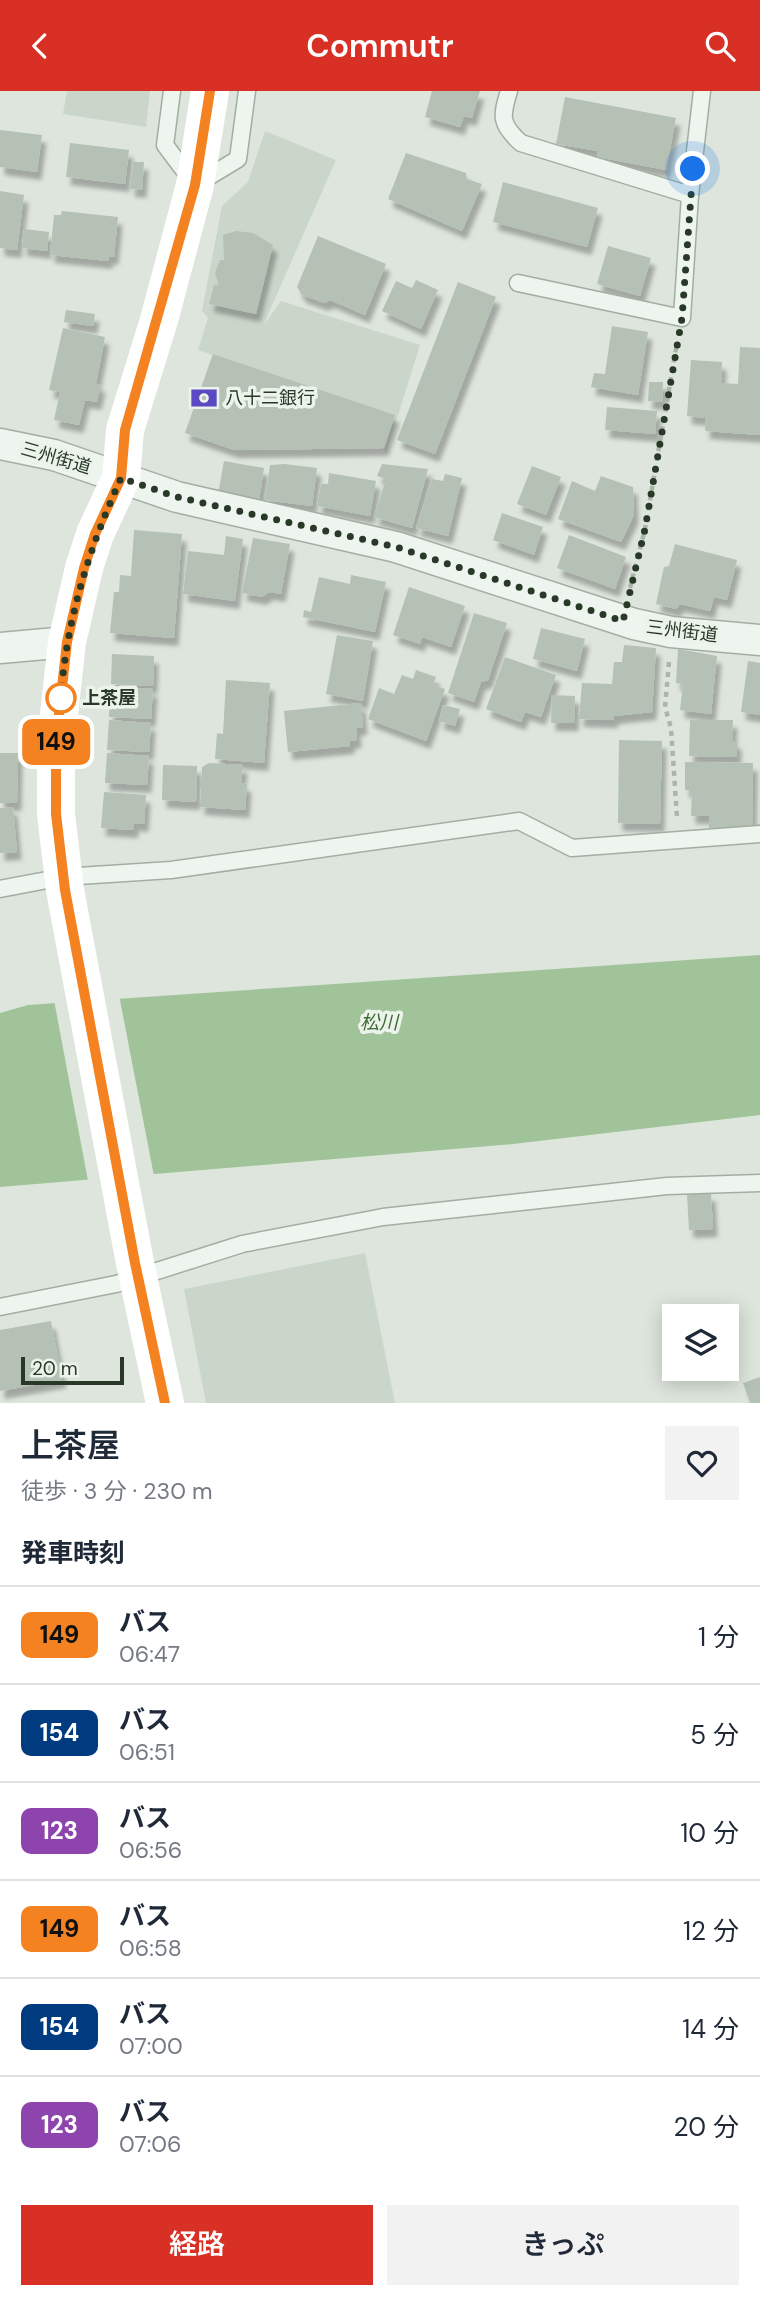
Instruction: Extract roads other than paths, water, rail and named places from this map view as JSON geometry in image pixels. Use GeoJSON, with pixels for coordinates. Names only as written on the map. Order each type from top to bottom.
{"type":"FeatureCollection","features":[{"type":"Feature","properties":{"kind":"street"},"geometry":{"type":"LineString","coordinates":[[165,1403],[137,1270],[64,883],[56,814],[56,742],[67,642],[88,557],[121,478],[125,430],[195,185],[210,91]]}},
{"type":"Feature","properties":{"kind":"street","name":"三州街道"},"geometry":{"type":"LineString","coordinates":[[0,444],[54,455],[177,497],[396,547],[623,621],[671,632],[760,640]]}},
{"type":"Feature","properties":{"kind":"street"},"geometry":{"type":"LineString","coordinates":[[0,648],[67,642]]}},
{"type":"Feature","properties":{"kind":"lane"},"geometry":{"type":"LineString","coordinates":[[172,91],[164,145],[195,185],[238,159],[247,91]]}},
{"type":"Feature","properties":{"kind":"lane"},"geometry":{"type":"LineString","coordinates":[[509,91],[502,114],[508,131],[521,143],[690,195]]}},
{"type":"Feature","properties":{"kind":"lane"},"geometry":{"type":"LineString","coordinates":[[518,283],[682,318],[690,195],[702,91]]}},
{"type":"Feature","properties":{"kind":"lane"},"geometry":{"type":"LineString","coordinates":[[0,889],[172,870],[519,821],[572,848],[760,834]]}},
{"type":"Feature","properties":{"kind":"lane"},"geometry":{"type":"LineString","coordinates":[[0,1307],[116,1284],[137,1270],[242,1244],[383,1217],[667,1185],[760,1183]]}},
{"type":"Feature","properties":{"kind":"water","name":"松川"},"geometry":{"type":"Polygon","coordinates":[[[760,955],[760,1115],[513,1144],[0,1187],[0,1013],[28,1005],[760,955]]]}},
{"type":"Feature","properties":{"kind":"place","name":"八十二銀行"},"geometry":{"type":"Point","coordinates":[204,398]}},
{"type":"Feature","properties":{"kind":"place","name":"上茶屋"},"geometry":{"type":"Point","coordinates":[61,698]}}]}
